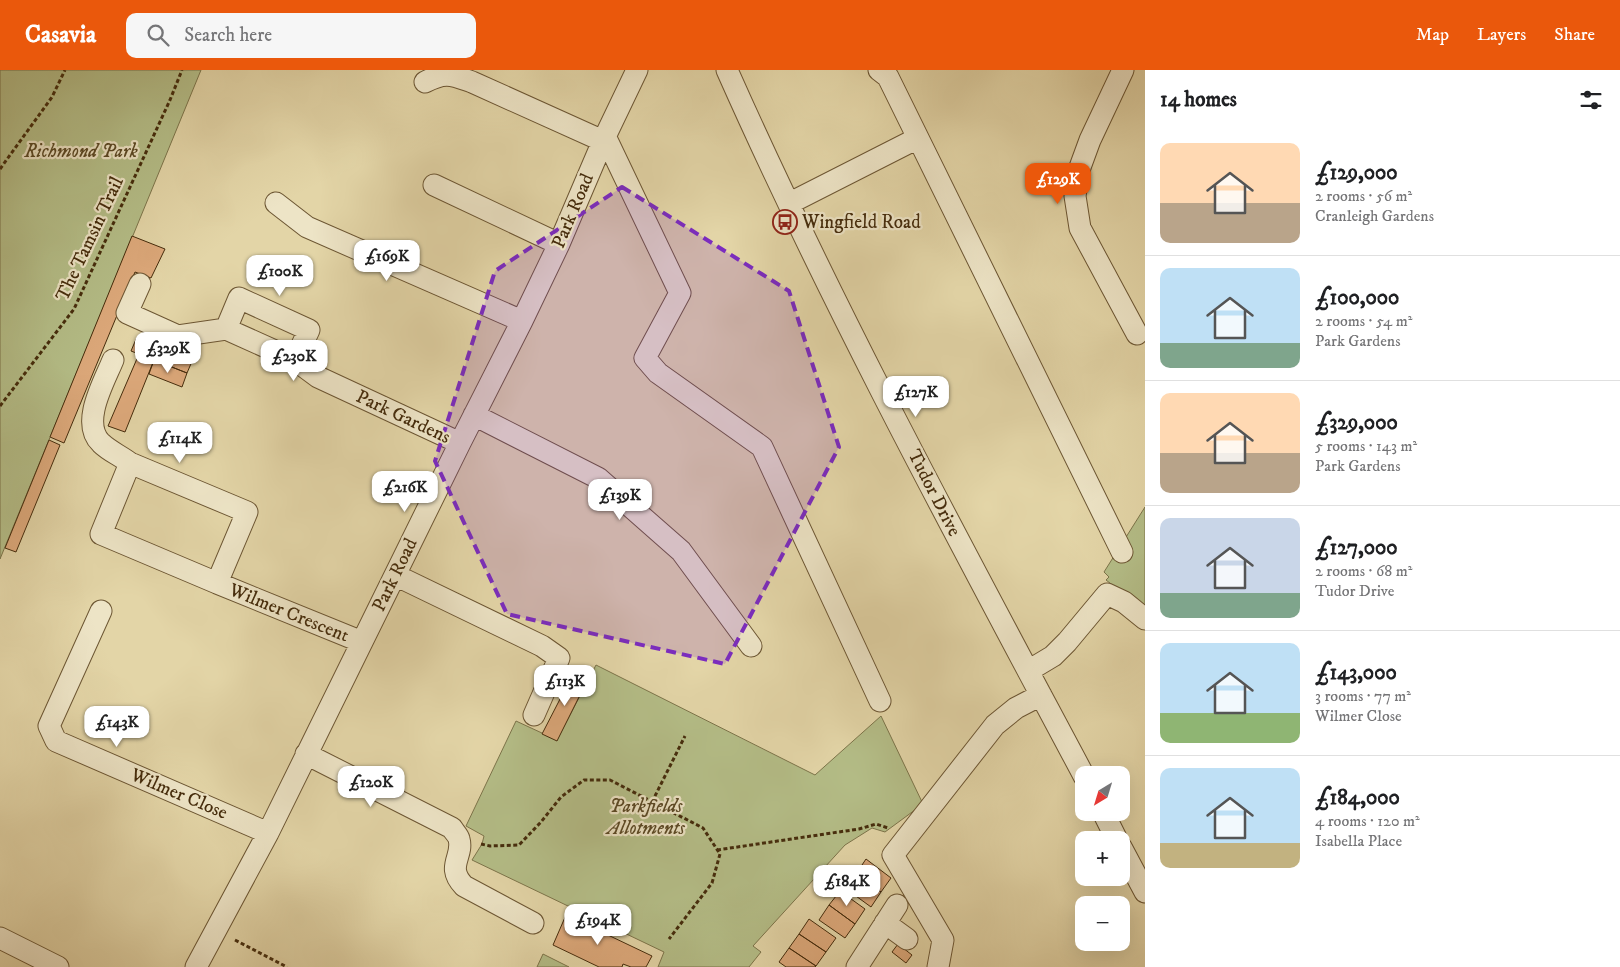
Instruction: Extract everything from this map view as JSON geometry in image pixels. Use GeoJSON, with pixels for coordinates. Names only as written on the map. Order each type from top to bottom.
{"type":"FeatureCollection","features":[{"type":"Feature","properties":{"kind":"street","name":"Park Road"},"geometry":{"type":"LineString","coordinates":[[196,967],[268,833],[522,321],[559,244],[604,138],[637,70]]}},
{"type":"Feature","properties":{"kind":"street","name":"Tudor Drive"},"geometry":{"type":"LineString","coordinates":[[728,70],[758,138],[865,360],[1079,766]]}},
{"type":"Feature","properties":{"kind":"street"},"geometry":{"type":"LineString","coordinates":[[879,70],[888,77],[1122,552]]}},
{"type":"Feature","properties":{"kind":"street"},"geometry":{"type":"LineString","coordinates":[[1123,70],[1090,140],[1079,170],[1075,196],[1080,228],[1138,325]]}},
{"type":"Feature","properties":{"kind":"street"},"geometry":{"type":"LineString","coordinates":[[426,82],[441,75],[457,76],[604,138],[680,293],[645,358],[658,373],[762,447],[880,701]]}},
{"type":"Feature","properties":{"kind":"street"},"geometry":{"type":"LineString","coordinates":[[790,203],[918,138]]}},
{"type":"Feature","properties":{"kind":"street"},"geometry":{"type":"LineString","coordinates":[[434,185],[559,244]]}},
{"type":"Feature","properties":{"kind":"street"},"geometry":{"type":"LineString","coordinates":[[276,203],[307,227],[522,321]]}},
{"type":"Feature","properties":{"kind":"street"},"geometry":{"type":"LineString","coordinates":[[140,284],[127,313],[178,336],[226,329],[239,298],[309,330],[295,360]]}},
{"type":"Feature","properties":{"kind":"street","name":"Park Gardens"},"geometry":{"type":"LineString","coordinates":[[226,329],[295,360],[318,377],[460,443]]}},
{"type":"Feature","properties":{"kind":"street"},"geometry":{"type":"LineString","coordinates":[[113,360],[95,407],[92,421],[94,433],[101,443],[130,462]]}},
{"type":"Feature","properties":{"kind":"street"},"geometry":{"type":"LineString","coordinates":[[474,416],[598,478],[681,551],[751,646]]}},
{"type":"Feature","properties":{"kind":"street","name":"Wilmer Crescent"},"geometry":{"type":"LineString","coordinates":[[217,583],[247,512],[130,462],[101,534],[217,583],[362,642]]}},
{"type":"Feature","properties":{"kind":"street"},"geometry":{"type":"LineString","coordinates":[[395,576],[542,646],[558,658],[534,715]]}},
{"type":"Feature","properties":{"kind":"street"},"geometry":{"type":"LineString","coordinates":[[1028,671],[1053,656],[1107,594],[1124,602],[1145,619]]}},
{"type":"Feature","properties":{"kind":"street","name":"Wilmer Close"},"geometry":{"type":"LineString","coordinates":[[101,611],[49,726],[56,741],[268,833]]}},
{"type":"Feature","properties":{"kind":"street"},"geometry":{"type":"LineString","coordinates":[[938,967],[943,940],[893,855],[994,725],[1016,708],[1041,695]]}},
{"type":"Feature","properties":{"kind":"street"},"geometry":{"type":"LineString","coordinates":[[306,754],[455,833],[460,851],[455,863],[459,881],[464,886],[533,923]]}},
{"type":"Feature","properties":{"kind":"street"},"geometry":{"type":"LineString","coordinates":[[1130,864],[1145,892]]}},
{"type":"Feature","properties":{"kind":"street"},"geometry":{"type":"LineString","coordinates":[[857,967],[897,905]]}},
{"type":"Feature","properties":{"kind":"street"},"geometry":{"type":"LineString","coordinates":[[885,923],[907,939]]}},
{"type":"Feature","properties":{"kind":"street"},"geometry":{"type":"LineString","coordinates":[[0,938],[58,967]]}},
{"type":"Feature","properties":{"kind":"path"},"geometry":{"type":"LineString","coordinates":[[0,168],[52,96],[65,70]]}},
{"type":"Feature","properties":{"kind":"path","name":"The Tamsin Trail"},"geometry":{"type":"LineString","coordinates":[[0,406],[74,309],[182,70]]}},
{"type":"Feature","properties":{"kind":"path"},"geometry":{"type":"LineString","coordinates":[[652,802],[686,736]]}},
{"type":"Feature","properties":{"kind":"path"},"geometry":{"type":"LineString","coordinates":[[455,833],[490,846],[519,845],[561,797],[584,780],[610,780],[703,828],[720,854],[712,883],[669,939]]}},
{"type":"Feature","properties":{"kind":"path"},"geometry":{"type":"LineString","coordinates":[[717,850],[859,829],[876,824],[908,837]]}},
{"type":"Feature","properties":{"kind":"path"},"geometry":{"type":"LineString","coordinates":[[215,929],[287,967]]}},
{"type":"Feature","properties":{"kind":"highlighted area"},"geometry":{"type":"Polygon","coordinates":[[[622,187],[789,291],[839,447],[725,664],[507,614],[435,461],[495,271],[622,187]]]}},
{"type":"Feature","properties":{"kind":"green space","name":"Richmond Park"},"geometry":{"type":"Polygon","coordinates":[[[0,70],[201,70],[0,559],[0,70]]]}},
{"type":"Feature","properties":{"kind":"green space"},"geometry":{"type":"Polygon","coordinates":[[[1145,507],[1145,610],[1106,580],[1109,577],[1104,572],[1145,507]]]}},
{"type":"Feature","properties":{"kind":"green space","name":"Parkfields Allotments"},"geometry":{"type":"Polygon","coordinates":[[[596,665],[815,775],[881,716],[923,804],[885,832],[872,828],[845,845],[753,946],[761,952],[749,967],[658,967],[664,952],[472,860],[482,844],[484,836],[466,826],[516,721],[557,740],[596,665]]]}},
{"type":"Feature","properties":{"kind":"green space"},"geometry":{"type":"Polygon","coordinates":[[[543,954],[569,967],[537,967],[543,954]]]}},
{"type":"Feature","properties":{"kind":"building"},"geometry":{"type":"Polygon","coordinates":[[[132,236],[165,249],[151,278],[135,272],[64,443],[50,437],[132,236]]]}},
{"type":"Feature","properties":{"kind":"building"},"geometry":{"type":"Polygon","coordinates":[[[137,337],[193,359],[187,373],[131,351],[137,337]]]}},
{"type":"Feature","properties":{"kind":"building"},"geometry":{"type":"Polygon","coordinates":[[[139,354],[154,360],[125,432],[108,426],[139,354]]]}},
{"type":"Feature","properties":{"kind":"building"},"geometry":{"type":"Polygon","coordinates":[[[154,360],[187,373],[182,387],[149,374],[154,360]]]}},
{"type":"Feature","properties":{"kind":"building"},"geometry":{"type":"Polygon","coordinates":[[[49,440],[60,445],[16,552],[5,548],[49,440]]]}},
{"type":"Feature","properties":{"kind":"building"},"geometry":{"type":"Polygon","coordinates":[[[574,672],[588,679],[557,741],[542,734],[574,672]]]}},
{"type":"Feature","properties":{"kind":"building"},"geometry":{"type":"Polygon","coordinates":[[[866,859],[891,878],[881,892],[856,874],[866,859]]]}},
{"type":"Feature","properties":{"kind":"building"},"geometry":{"type":"Polygon","coordinates":[[[856,874],[881,892],[871,907],[845,888],[856,874]]]}},
{"type":"Feature","properties":{"kind":"building"},"geometry":{"type":"Polygon","coordinates":[[[840,891],[865,909],[855,924],[829,905],[840,891]]]}},
{"type":"Feature","properties":{"kind":"building"},"geometry":{"type":"Polygon","coordinates":[[[829,905],[855,924],[845,938],[819,920],[829,905]]]}},
{"type":"Feature","properties":{"kind":"building"},"geometry":{"type":"Polygon","coordinates":[[[566,915],[652,956],[646,967],[631,967],[623,964],[622,967],[599,967],[553,945],[566,915]]]}},
{"type":"Feature","properties":{"kind":"building"},"geometry":{"type":"Polygon","coordinates":[[[809,919],[836,938],[826,952],[799,934],[809,919]]]}},
{"type":"Feature","properties":{"kind":"building"},"geometry":{"type":"Polygon","coordinates":[[[799,934],[826,952],[816,966],[789,948],[799,934]]]}},
{"type":"Feature","properties":{"kind":"building"},"geometry":{"type":"Polygon","coordinates":[[[898,944],[912,955],[906,963],[892,952],[898,944]]]}},
{"type":"Feature","properties":{"kind":"building"},"geometry":{"type":"Polygon","coordinates":[[[789,948],[816,966],[786,967],[779,962],[789,948]]]}},
{"type":"Feature","properties":{"kind":"place","name":"Wingfield Road"},"geometry":{"type":"Point","coordinates":[785,222]}}]}
